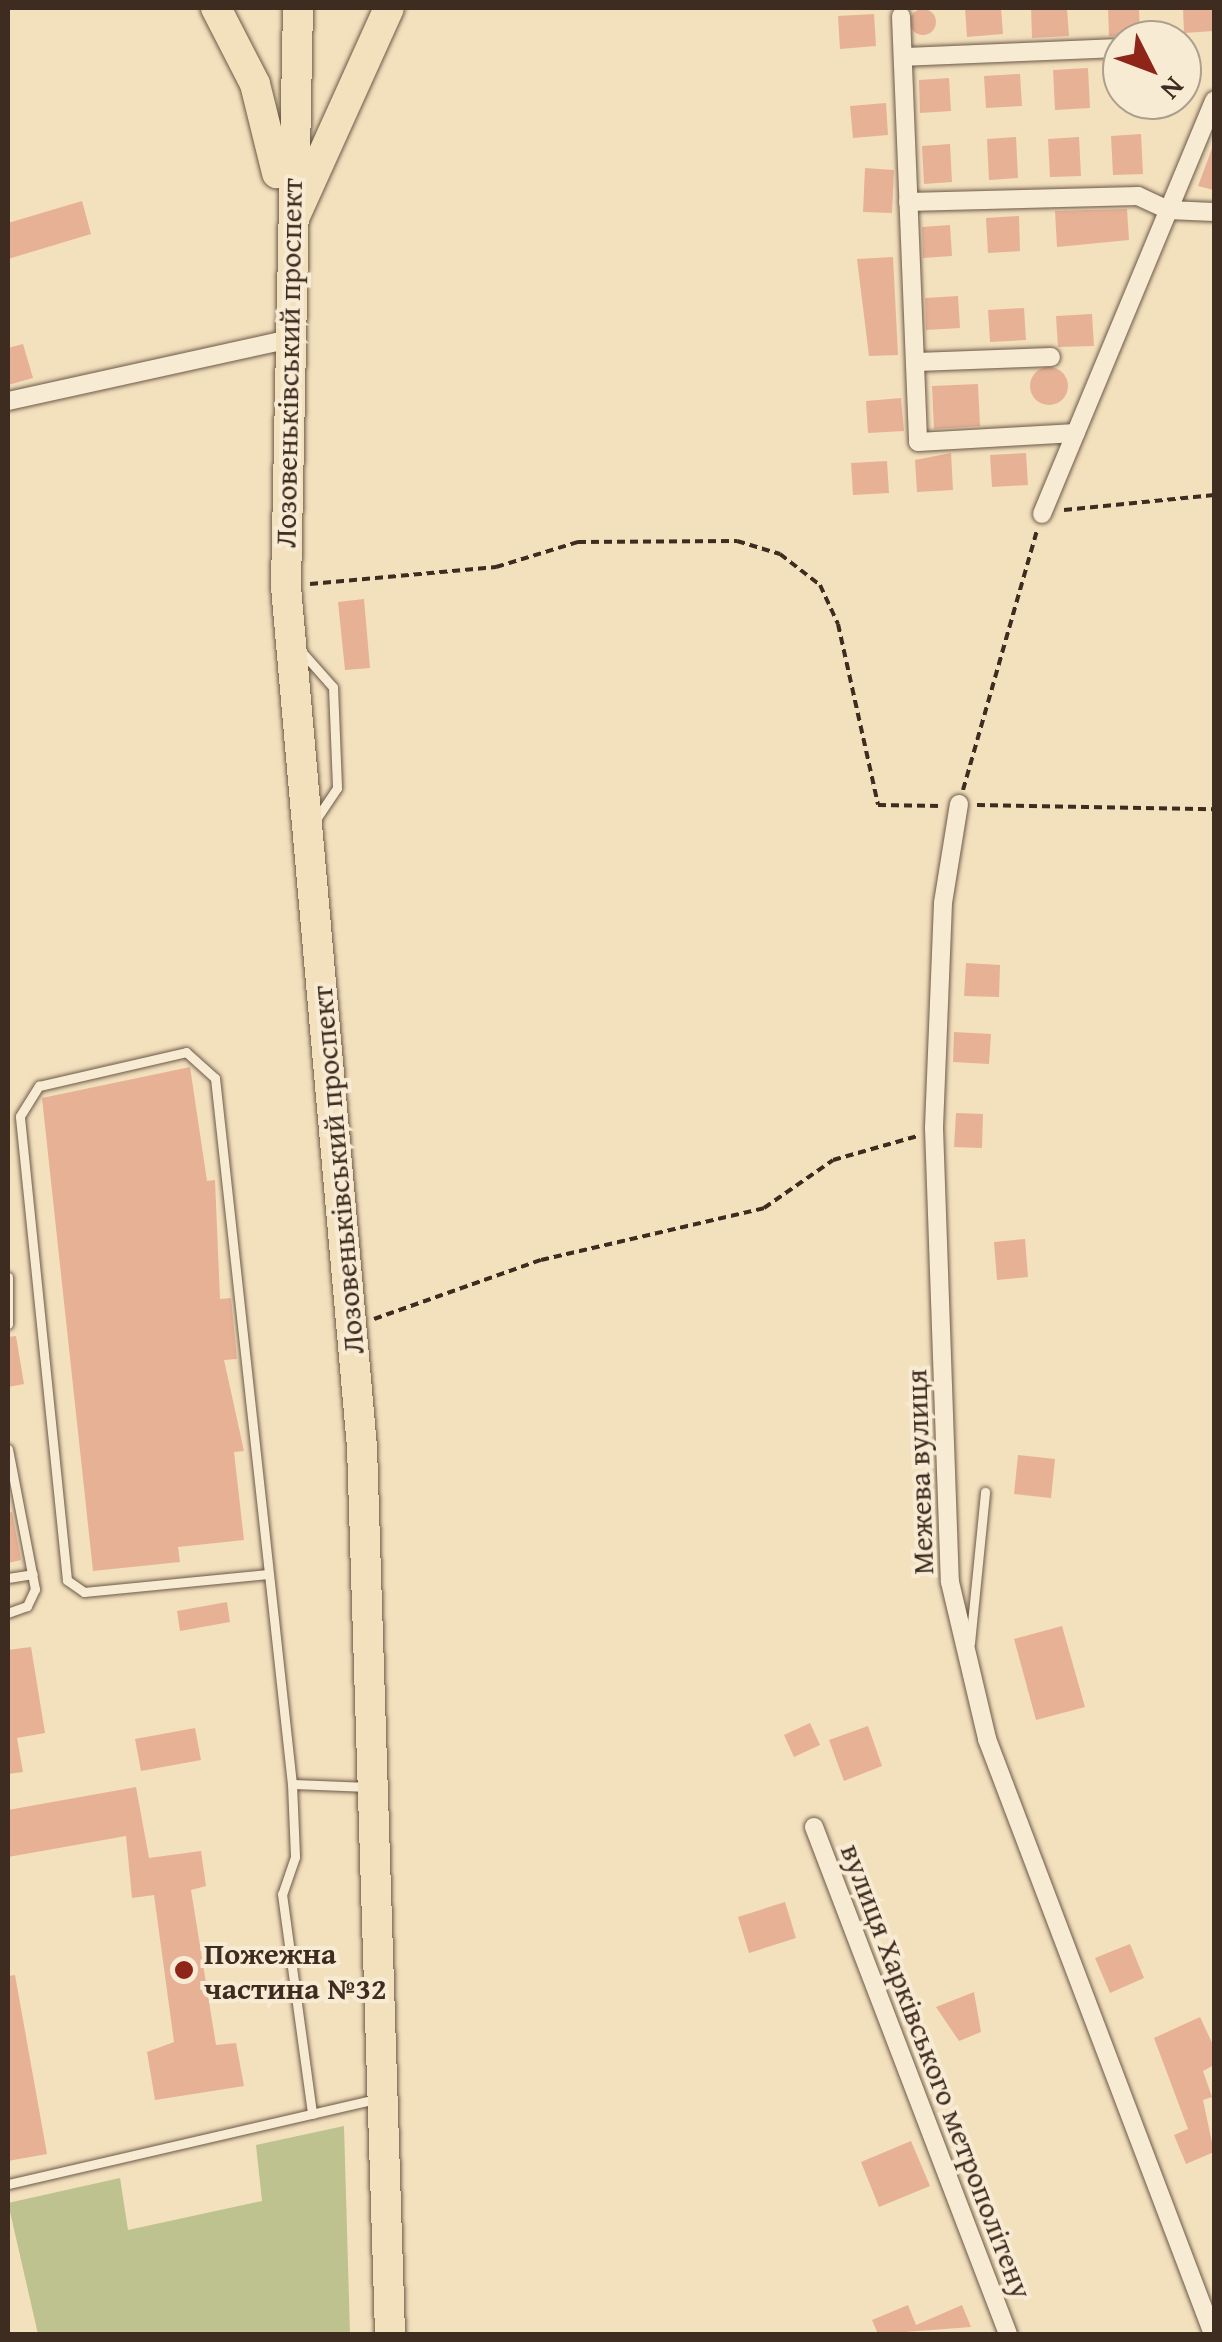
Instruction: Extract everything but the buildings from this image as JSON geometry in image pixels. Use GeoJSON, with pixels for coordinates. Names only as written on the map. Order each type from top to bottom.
{"type":"FeatureCollection","features":[{"type":"Feature","properties":{"kind":"highway"},"geometry":{"type":"LineString","coordinates":[[216,8],[261,101],[286,240]]}},
{"type":"Feature","properties":{"kind":"highway","name":"Лозовеньківський проспект"},"geometry":{"type":"LineString","coordinates":[[298,8],[286,240],[286,587],[352,1329],[374,1787],[390,2334]]}},
{"type":"Feature","properties":{"kind":"highway"},"geometry":{"type":"LineString","coordinates":[[286,240],[389,8]]}},
{"type":"Feature","properties":{"kind":"street"},"geometry":{"type":"LineString","coordinates":[[902,16],[918,362],[918,442],[1076,432]]}},
{"type":"Feature","properties":{"kind":"street"},"geometry":{"type":"LineString","coordinates":[[903,57],[1102,49]]}},
{"type":"Feature","properties":{"kind":"street"},"geometry":{"type":"LineString","coordinates":[[1042,514],[1214,100]]}},
{"type":"Feature","properties":{"kind":"street"},"geometry":{"type":"LineString","coordinates":[[908,202],[1138,196],[1168,210],[1214,212]]}},
{"type":"Feature","properties":{"kind":"street"},"geometry":{"type":"LineString","coordinates":[[8,401],[286,340]]}},
{"type":"Feature","properties":{"kind":"street"},"geometry":{"type":"LineString","coordinates":[[918,362],[1051,357]]}},
{"type":"Feature","properties":{"kind":"street","name":"Межева вулиця"},"geometry":{"type":"LineString","coordinates":[[960,804],[943,903],[934,1128],[950,1582],[987,1739],[1213,2334]]}},
{"type":"Feature","properties":{"kind":"street","name":"вулиця Харківського метрополітену"},"geometry":{"type":"LineString","coordinates":[[814,1826],[1008,2334]]}},
{"type":"Feature","properties":{"kind":"lane"},"geometry":{"type":"LineString","coordinates":[[268,1574],[93,1592],[67,1580],[20,1116],[39,1086],[186,1052],[212,1070],[251,1346],[268,1574],[292,1784],[295,1857],[282,1894],[312,2114]]}},
{"type":"Feature","properties":{"kind":"lane"},"geometry":{"type":"LineString","coordinates":[[8,1277],[8,1324]]}},
{"type":"Feature","properties":{"kind":"lane"},"geometry":{"type":"LineString","coordinates":[[8,1449],[34,1574],[32,1598],[8,1613]]}},
{"type":"Feature","properties":{"kind":"lane"},"geometry":{"type":"LineString","coordinates":[[969,1656],[985,1492]]}},
{"type":"Feature","properties":{"kind":"lane"},"geometry":{"type":"LineString","coordinates":[[8,1578],[34,1574]]}},
{"type":"Feature","properties":{"kind":"lane"},"geometry":{"type":"LineString","coordinates":[[292,1784],[374,1787]]}},
{"type":"Feature","properties":{"kind":"lane"},"geometry":{"type":"LineString","coordinates":[[8,2184],[384,2097]]}},
{"type":"Feature","properties":{"kind":"path"},"geometry":{"type":"LineString","coordinates":[[960,804],[1042,514],[1214,495]]}},
{"type":"Feature","properties":{"kind":"path"},"geometry":{"type":"LineString","coordinates":[[286,587],[496,567],[578,542],[737,541],[780,554],[820,585],[838,624],[878,805],[1214,808]]}},
{"type":"Feature","properties":{"kind":"path"},"geometry":{"type":"LineString","coordinates":[[352,1329],[542,1260],[764,1208],[832,1160],[934,1128]]}},
{"type":"Feature","properties":{"kind":"green space"},"geometry":{"type":"Polygon","coordinates":[[[344,2126],[350,2334],[38,2334],[8,2203],[120,2178],[128,2230],[262,2201],[256,2145],[344,2126]]]}},
{"type":"Feature","properties":{"kind":"place","name":"Пожежна частина №32"},"geometry":{"type":"Point","coordinates":[184,1970]}}]}
